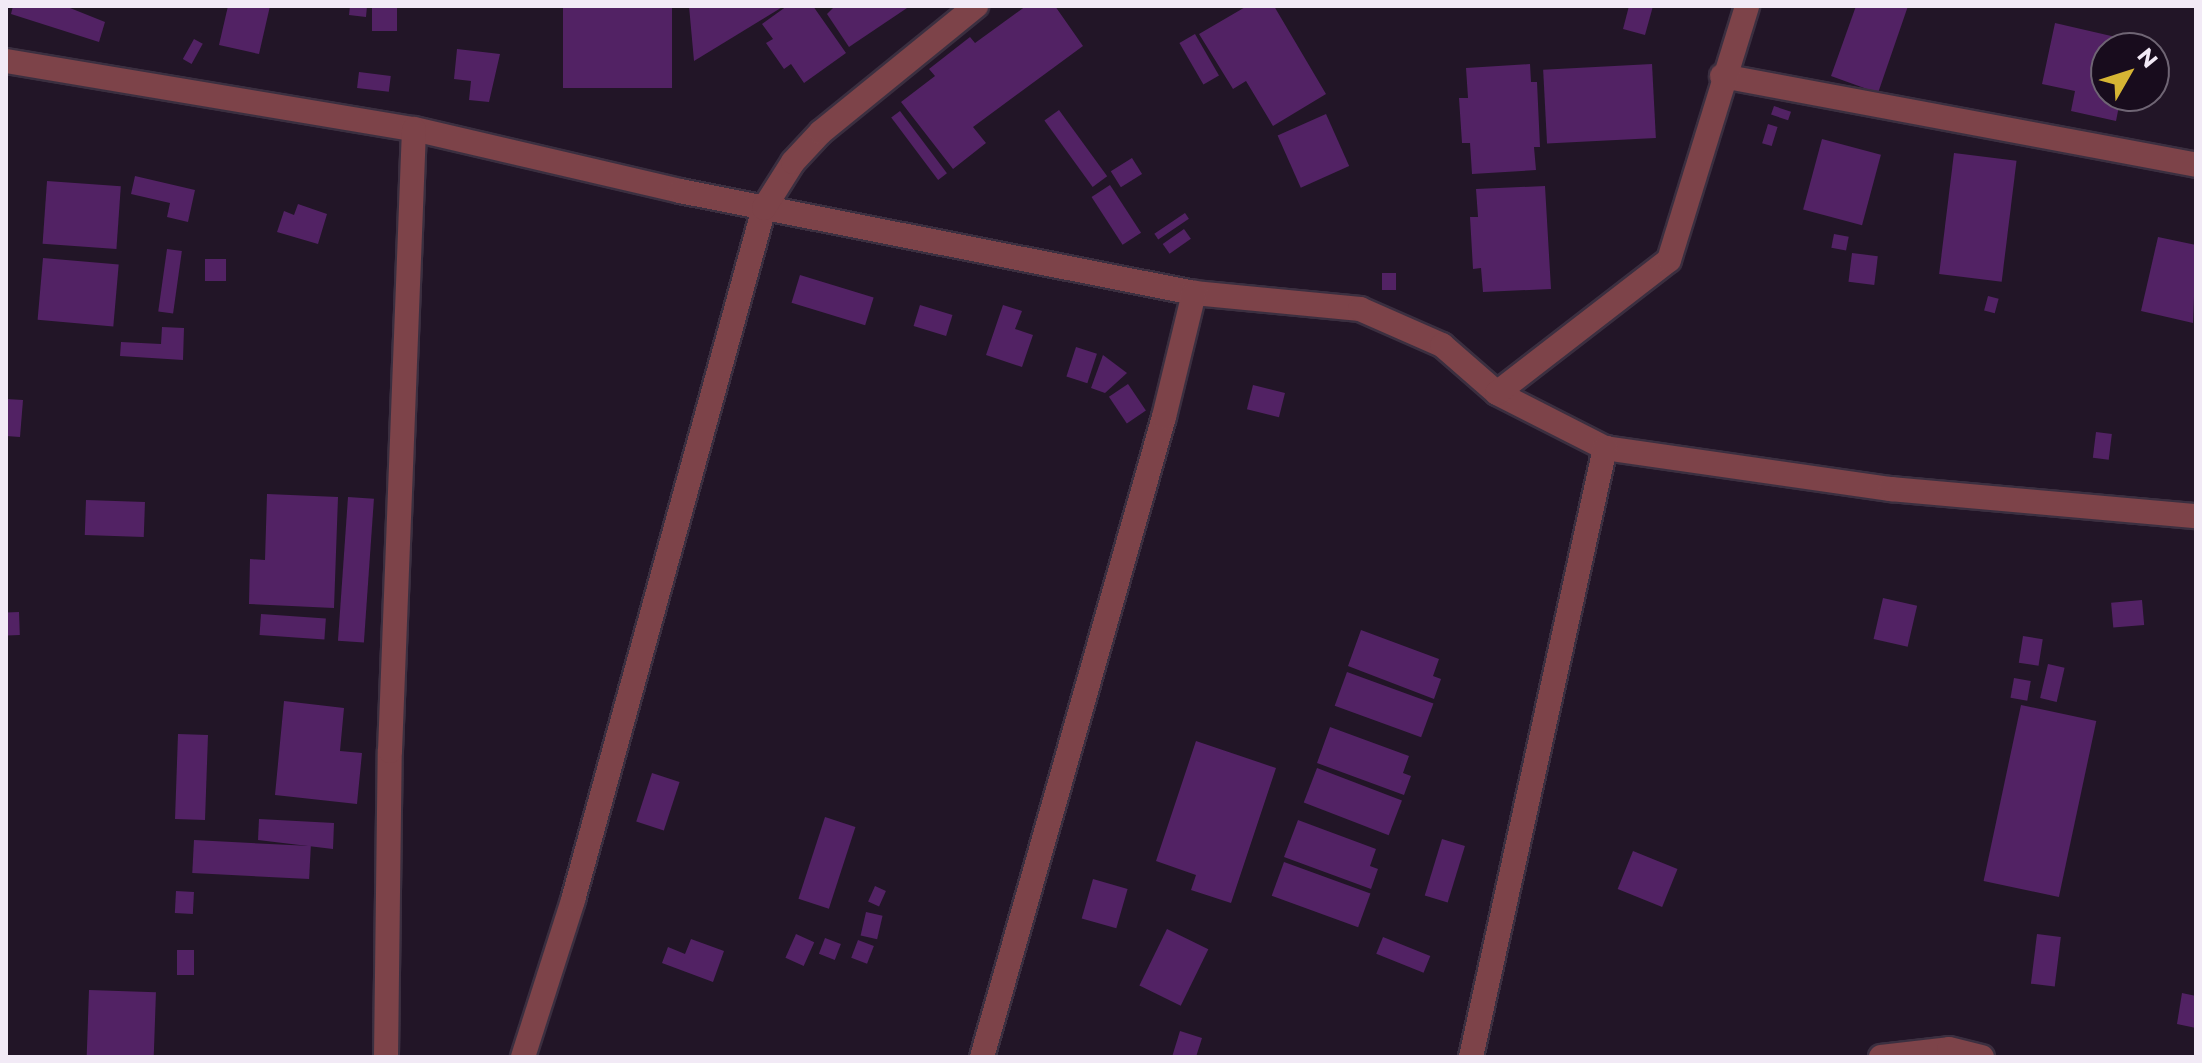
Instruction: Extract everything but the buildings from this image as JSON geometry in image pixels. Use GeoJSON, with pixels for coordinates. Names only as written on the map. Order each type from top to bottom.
{"type":"FeatureCollection","features":[{"type":"Feature","properties":{"kind":"street"},"geometry":{"type":"LineString","coordinates":[[523,1057],[573,900],[764,208],[793,162],[821,132],[976,6]]}},
{"type":"Feature","properties":{"kind":"street"},"geometry":{"type":"LineString","coordinates":[[1497,393],[1669,260],[1722,76],[1747,6]]}},
{"type":"Feature","properties":{"kind":"street"},"geometry":{"type":"LineString","coordinates":[[6,61],[414,129],[764,208],[1194,293],[1360,309],[1442,345],[1497,393],[1605,448],[1891,489],[2196,516]]}},
{"type":"Feature","properties":{"kind":"street"},"geometry":{"type":"LineString","coordinates":[[1722,76],[2196,165]]}},
{"type":"Feature","properties":{"kind":"street"},"geometry":{"type":"LineString","coordinates":[[386,1057],[390,751],[414,129]]}},
{"type":"Feature","properties":{"kind":"street"},"geometry":{"type":"LineString","coordinates":[[982,1057],[1160,432],[1194,293]]}},
{"type":"Feature","properties":{"kind":"street"},"geometry":{"type":"LineString","coordinates":[[1471,1057],[1605,448]]}},
{"type":"Feature","properties":{"kind":"street"},"geometry":{"type":"LineString","coordinates":[[1881,1057],[1949,1049],[1982,1057]]}}]}
